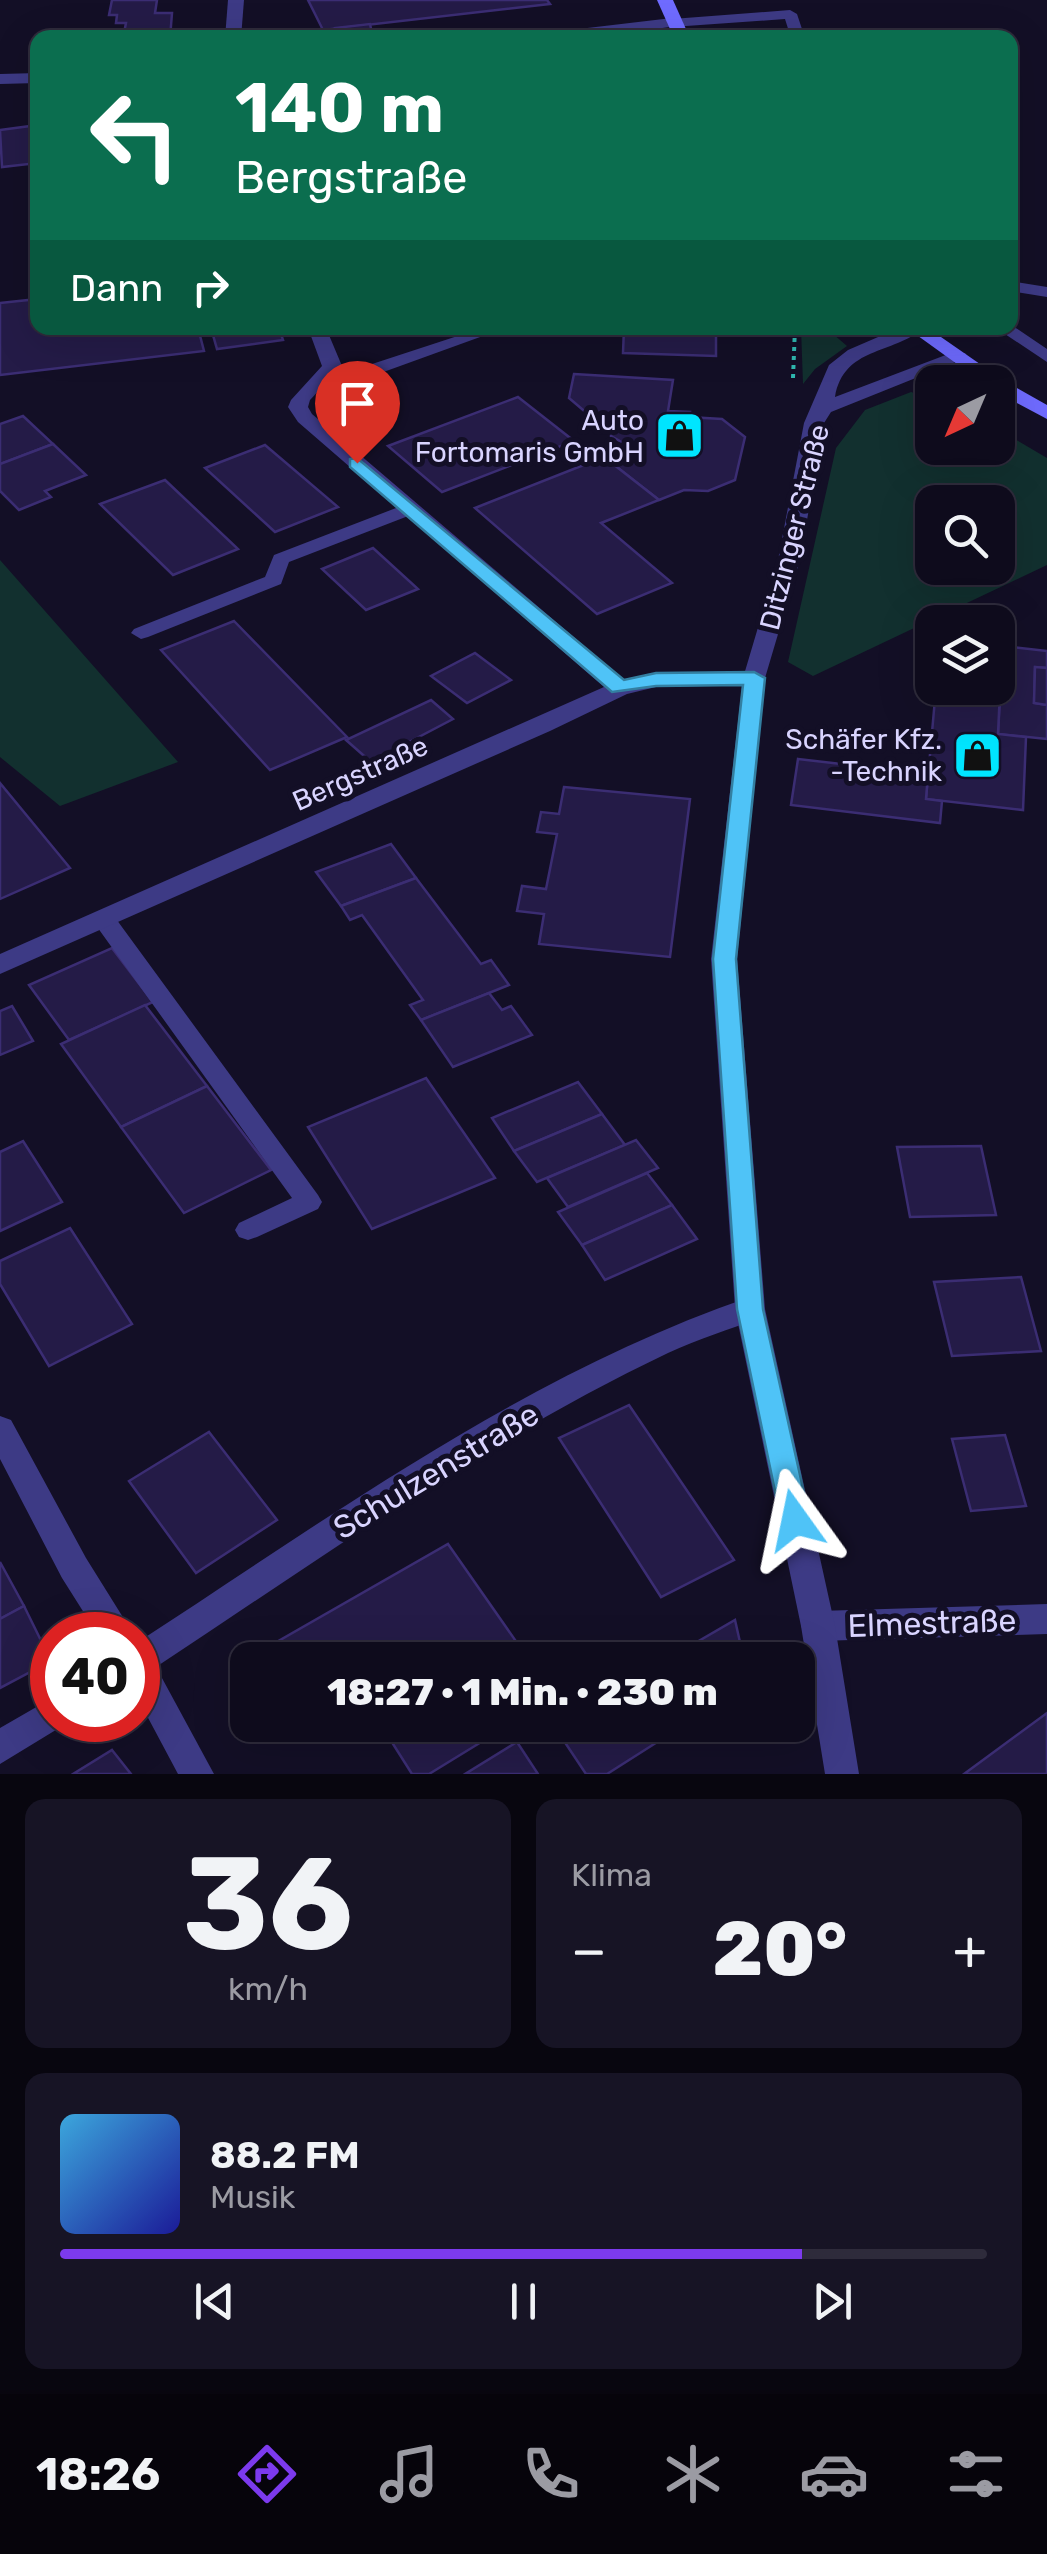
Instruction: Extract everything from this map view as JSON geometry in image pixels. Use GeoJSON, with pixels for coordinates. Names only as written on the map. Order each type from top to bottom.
{"type":"FeatureCollection","features":[{"type":"Feature","properties":{"kind":"main road"},"geometry":{"type":"LineString","coordinates":[[665,0],[677,30]]}},
{"type":"Feature","properties":{"kind":"main road"},"geometry":{"type":"LineString","coordinates":[[926,335],[969,365]]}},
{"type":"Feature","properties":{"kind":"main road"},"geometry":{"type":"LineString","coordinates":[[1015,395],[1047,414]]}},
{"type":"Feature","properties":{"kind":"street"},"geometry":{"type":"LineString","coordinates":[[234,30],[236,0]]}},
{"type":"Feature","properties":{"kind":"street"},"geometry":{"type":"LineString","coordinates":[[0,79],[30,78]]}},
{"type":"Feature","properties":{"kind":"street"},"geometry":{"type":"LineString","coordinates":[[320,335],[332,366],[324,378],[301,396],[298,406],[305,418],[620,688]]}},
{"type":"Feature","properties":{"kind":"street","name":"Ditzinger Straße"},"geometry":{"type":"LineString","coordinates":[[842,1774],[818,1626],[750,1309],[724,959],[754,678],[789,560],[814,423],[826,407],[830,377],[840,364],[901,335]]}},
{"type":"Feature","properties":{"kind":"street","name":"Ditzinger Straße"},"geometry":{"type":"LineString","coordinates":[[826,407],[958,357]]}},
{"type":"Feature","properties":{"kind":"street","name":"Bergstraße"},"geometry":{"type":"LineString","coordinates":[[0,965],[620,688],[656,680],[754,678]]}},
{"type":"Feature","properties":{"kind":"street","name":"Schulzenstraße"},"geometry":{"type":"LineString","coordinates":[[160,1649],[428,1472],[556,1397],[660,1342],[750,1309]]}},
{"type":"Feature","properties":{"kind":"street"},"geometry":{"type":"LineString","coordinates":[[0,1430],[74,1568],[102,1612]]}},
{"type":"Feature","properties":{"kind":"street","name":"Elmestraße"},"geometry":{"type":"LineString","coordinates":[[818,1626],[1047,1619]]}},
{"type":"Feature","properties":{"kind":"street"},"geometry":{"type":"LineString","coordinates":[[160,1705],[197,1774]]}},
{"type":"Feature","properties":{"kind":"street"},"geometry":{"type":"LineString","coordinates":[[0,1747],[30,1728]]}},
{"type":"Feature","properties":{"kind":"lane"},"geometry":{"type":"LineString","coordinates":[[677,30],[790,14],[795,30]]}},
{"type":"Feature","properties":{"kind":"lane"},"geometry":{"type":"LineString","coordinates":[[1018,287],[1047,292]]}},
{"type":"Feature","properties":{"kind":"lane"},"geometry":{"type":"LineString","coordinates":[[324,378],[372,370],[476,335]]}},
{"type":"Feature","properties":{"kind":"lane"},"geometry":{"type":"LineString","coordinates":[[1014,335],[1047,357]]}},
{"type":"Feature","properties":{"kind":"lane"},"geometry":{"type":"LineString","coordinates":[[141,633],[274,580],[280,559],[410,508]]}},
{"type":"Feature","properties":{"kind":"lane"},"geometry":{"type":"LineString","coordinates":[[103,918],[309,1202],[248,1230]]}},
{"type":"Feature","properties":{"kind":"green space"},"geometry":{"type":"Polygon","coordinates":[[[801,335],[834,335],[847,346],[815,369],[803,384],[801,335]]]}},
{"type":"Feature","properties":{"kind":"green space"},"geometry":{"type":"Polygon","coordinates":[[[911,392],[915,393],[915,465],[1015,465],[1015,439],[1047,458],[1047,565],[1015,580],[1015,485],[915,485],[915,585],[1005,585],[963,605],[915,605],[915,628],[813,676],[788,662],[836,448],[865,410],[911,392]]]}},
{"type":"Feature","properties":{"kind":"green space"},"geometry":{"type":"Polygon","coordinates":[[[0,560],[178,762],[60,806],[0,757],[0,560]]]}},
{"type":"Feature","properties":{"kind":"building"},"geometry":{"type":"Polygon","coordinates":[[[112,0],[157,0],[155,13],[172,13],[171,30],[125,30],[126,23],[116,23],[117,15],[109,15],[112,0]]]}},
{"type":"Feature","properties":{"kind":"building"},"geometry":{"type":"Polygon","coordinates":[[[308,0],[547,0],[550,4],[323,30],[308,0]]]}},
{"type":"Feature","properties":{"kind":"building"},"geometry":{"type":"Polygon","coordinates":[[[370,24],[371,30],[335,30],[370,24]]]}},
{"type":"Feature","properties":{"kind":"building"},"geometry":{"type":"Polygon","coordinates":[[[30,126],[30,164],[2,167],[0,130],[30,126]]]}},
{"type":"Feature","properties":{"kind":"building"},"geometry":{"type":"Polygon","coordinates":[[[30,300],[30,335],[200,335],[204,351],[0,375],[0,303],[30,300]]]}},
{"type":"Feature","properties":{"kind":"building"},"geometry":{"type":"Polygon","coordinates":[[[213,335],[281,335],[283,340],[217,349],[213,335]]]}},
{"type":"Feature","properties":{"kind":"building"},"geometry":{"type":"Polygon","coordinates":[[[624,335],[716,335],[716,356],[623,353],[624,335]]]}},
{"type":"Feature","properties":{"kind":"building","name":"Auto Fortomaris GmbH"},"geometry":{"type":"Polygon","coordinates":[[[574,374],[673,380],[668,411],[722,419],[745,437],[735,480],[708,491],[684,490],[659,500],[604,457],[625,444],[611,436],[612,422],[596,421],[569,398],[574,374]]]}},
{"type":"Feature","properties":{"kind":"building"},"geometry":{"type":"Polygon","coordinates":[[[518,397],[574,441],[442,492],[388,446],[518,397]]]}},
{"type":"Feature","properties":{"kind":"building"},"geometry":{"type":"Polygon","coordinates":[[[23,416],[53,444],[0,464],[0,424],[23,416]]]}},
{"type":"Feature","properties":{"kind":"building"},"geometry":{"type":"Polygon","coordinates":[[[53,444],[86,475],[45,491],[51,497],[19,510],[0,491],[0,464],[53,444]]]}},
{"type":"Feature","properties":{"kind":"building"},"geometry":{"type":"Polygon","coordinates":[[[265,445],[338,507],[275,532],[205,468],[265,445]]]}},
{"type":"Feature","properties":{"kind":"building"},"geometry":{"type":"Polygon","coordinates":[[[604,457],[659,500],[601,523],[672,583],[597,614],[475,508],[604,457]]]}},
{"type":"Feature","properties":{"kind":"building"},"geometry":{"type":"Polygon","coordinates":[[[165,480],[238,549],[173,575],[100,504],[165,480]]]}},
{"type":"Feature","properties":{"kind":"building"},"geometry":{"type":"Polygon","coordinates":[[[373,548],[418,589],[366,610],[322,569],[373,548]]]}},
{"type":"Feature","properties":{"kind":"building"},"geometry":{"type":"Polygon","coordinates":[[[234,621],[347,737],[270,770],[161,650],[234,621]]]}},
{"type":"Feature","properties":{"kind":"building"},"geometry":{"type":"Polygon","coordinates":[[[1015,647],[1047,651],[1047,668],[1035,667],[1034,703],[1047,705],[1047,739],[998,734],[1000,705],[1015,705],[1015,647]]]}},
{"type":"Feature","properties":{"kind":"building"},"geometry":{"type":"Polygon","coordinates":[[[475,653],[511,680],[467,703],[431,676],[475,653]]]}},
{"type":"Feature","properties":{"kind":"building"},"geometry":{"type":"Polygon","coordinates":[[[1035,667],[1047,668],[1047,705],[1034,703],[1035,667]]]}},
{"type":"Feature","properties":{"kind":"building"},"geometry":{"type":"Polygon","coordinates":[[[431,700],[453,719],[371,762],[346,740],[431,700]]]}},
{"type":"Feature","properties":{"kind":"building","name":"Schäfer Kfz. -Technik"},"geometry":{"type":"Polygon","coordinates":[[[934,705],[999,705],[998,734],[1026,737],[1023,810],[926,799],[934,705]]]}},
{"type":"Feature","properties":{"kind":"building"},"geometry":{"type":"Polygon","coordinates":[[[798,759],[928,774],[926,799],[942,801],[940,823],[791,805],[798,759]]]}},
{"type":"Feature","properties":{"kind":"building"},"geometry":{"type":"Polygon","coordinates":[[[0,783],[70,868],[0,899],[0,783]]]}},
{"type":"Feature","properties":{"kind":"building"},"geometry":{"type":"Polygon","coordinates":[[[564,787],[690,799],[670,957],[539,944],[544,914],[517,911],[522,886],[546,889],[557,834],[537,832],[541,812],[559,814],[564,787]]]}},
{"type":"Feature","properties":{"kind":"building"},"geometry":{"type":"Polygon","coordinates":[[[391,844],[416,878],[341,906],[316,872],[391,844]]]}},
{"type":"Feature","properties":{"kind":"building"},"geometry":{"type":"Polygon","coordinates":[[[416,878],[481,964],[491,960],[509,985],[421,1020],[410,1005],[423,1000],[362,915],[350,920],[341,906],[416,878]]]}},
{"type":"Feature","properties":{"kind":"building"},"geometry":{"type":"Polygon","coordinates":[[[112,948],[153,1002],[69,1040],[29,985],[112,948]]]}},
{"type":"Feature","properties":{"kind":"building"},"geometry":{"type":"Polygon","coordinates":[[[489,993],[502,1010],[511,1006],[532,1035],[453,1067],[421,1020],[489,993]]]}},
{"type":"Feature","properties":{"kind":"building"},"geometry":{"type":"Polygon","coordinates":[[[145,1005],[207,1086],[121,1127],[61,1044],[145,1005]]]}},
{"type":"Feature","properties":{"kind":"building"},"geometry":{"type":"Polygon","coordinates":[[[12,1006],[33,1041],[0,1055],[0,1011],[12,1006]]]}},
{"type":"Feature","properties":{"kind":"building"},"geometry":{"type":"Polygon","coordinates":[[[426,1078],[495,1178],[372,1229],[308,1127],[426,1078]]]}},
{"type":"Feature","properties":{"kind":"building"},"geometry":{"type":"Polygon","coordinates":[[[578,1082],[602,1114],[514,1151],[492,1118],[578,1082]]]}},
{"type":"Feature","properties":{"kind":"building"},"geometry":{"type":"Polygon","coordinates":[[[207,1086],[271,1170],[184,1213],[121,1127],[207,1086]]]}},
{"type":"Feature","properties":{"kind":"building"},"geometry":{"type":"Polygon","coordinates":[[[602,1114],[625,1145],[537,1182],[514,1151],[602,1114]]]}},
{"type":"Feature","properties":{"kind":"building"},"geometry":{"type":"Polygon","coordinates":[[[636,1140],[658,1168],[568,1207],[547,1178],[636,1140]]]}},
{"type":"Feature","properties":{"kind":"building"},"geometry":{"type":"Polygon","coordinates":[[[23,1141],[62,1202],[0,1231],[0,1152],[23,1141]]]}},
{"type":"Feature","properties":{"kind":"building"},"geometry":{"type":"Polygon","coordinates":[[[981,1146],[996,1215],[910,1217],[897,1147],[981,1146]]]}},
{"type":"Feature","properties":{"kind":"building"},"geometry":{"type":"Polygon","coordinates":[[[647,1173],[672,1205],[582,1245],[558,1212],[647,1173]]]}},
{"type":"Feature","properties":{"kind":"building"},"geometry":{"type":"Polygon","coordinates":[[[672,1205],[697,1239],[605,1280],[582,1245],[672,1205]]]}},
{"type":"Feature","properties":{"kind":"building"},"geometry":{"type":"Polygon","coordinates":[[[70,1228],[132,1324],[49,1366],[0,1284],[0,1261],[70,1228]]]}},
{"type":"Feature","properties":{"kind":"building"},"geometry":{"type":"Polygon","coordinates":[[[1021,1277],[1041,1351],[952,1356],[934,1282],[1021,1277]]]}},
{"type":"Feature","properties":{"kind":"building"},"geometry":{"type":"Polygon","coordinates":[[[629,1405],[734,1560],[661,1597],[559,1438],[629,1405]]]}},
{"type":"Feature","properties":{"kind":"building"},"geometry":{"type":"Polygon","coordinates":[[[209,1432],[277,1520],[196,1573],[129,1481],[209,1432]]]}},
{"type":"Feature","properties":{"kind":"building"},"geometry":{"type":"Polygon","coordinates":[[[1005,1435],[1026,1506],[971,1511],[952,1439],[1005,1435]]]}},
{"type":"Feature","properties":{"kind":"building"},"geometry":{"type":"Polygon","coordinates":[[[448,1544],[516,1642],[277,1642],[448,1544]]]}},
{"type":"Feature","properties":{"kind":"building"},"geometry":{"type":"Polygon","coordinates":[[[0,1562],[24,1606],[0,1619],[0,1562]]]}},
{"type":"Feature","properties":{"kind":"building"},"geometry":{"type":"Polygon","coordinates":[[[24,1606],[30,1618],[30,1672],[0,1688],[0,1619],[24,1606]]]}},
{"type":"Feature","properties":{"kind":"building"},"geometry":{"type":"Polygon","coordinates":[[[735,1620],[740,1642],[697,1642],[735,1620]]]}},
{"type":"Feature","properties":{"kind":"building"},"geometry":{"type":"Polygon","coordinates":[[[1047,1713],[1047,1774],[964,1774],[1047,1713]]]}},
{"type":"Feature","properties":{"kind":"building"},"geometry":{"type":"Polygon","coordinates":[[[392,1742],[481,1742],[429,1774],[412,1774],[392,1742]]]}},
{"type":"Feature","properties":{"kind":"building"},"geometry":{"type":"Polygon","coordinates":[[[517,1742],[538,1774],[465,1774],[517,1742]]]}},
{"type":"Feature","properties":{"kind":"building"},"geometry":{"type":"Polygon","coordinates":[[[565,1742],[657,1742],[607,1774],[586,1774],[565,1742]]]}},
{"type":"Feature","properties":{"kind":"building"},"geometry":{"type":"Polygon","coordinates":[[[112,1750],[131,1774],[73,1774],[112,1750]]]}},
{"type":"Feature","properties":{"kind":"place","name":"Auto Fortomaris GmbH"},"geometry":{"type":"Point","coordinates":[679,436]}},
{"type":"Feature","properties":{"kind":"place","name":"Schäfer Kfz. -Technik"},"geometry":{"type":"Point","coordinates":[977,755]}},
{"type":"Feature","properties":{"kind":"route"},"geometry":{"type":"LineString","coordinates":[[357,463],[620,688],[656,680],[754,678],[724,959],[750,1309],[795,1520]]}}]}
